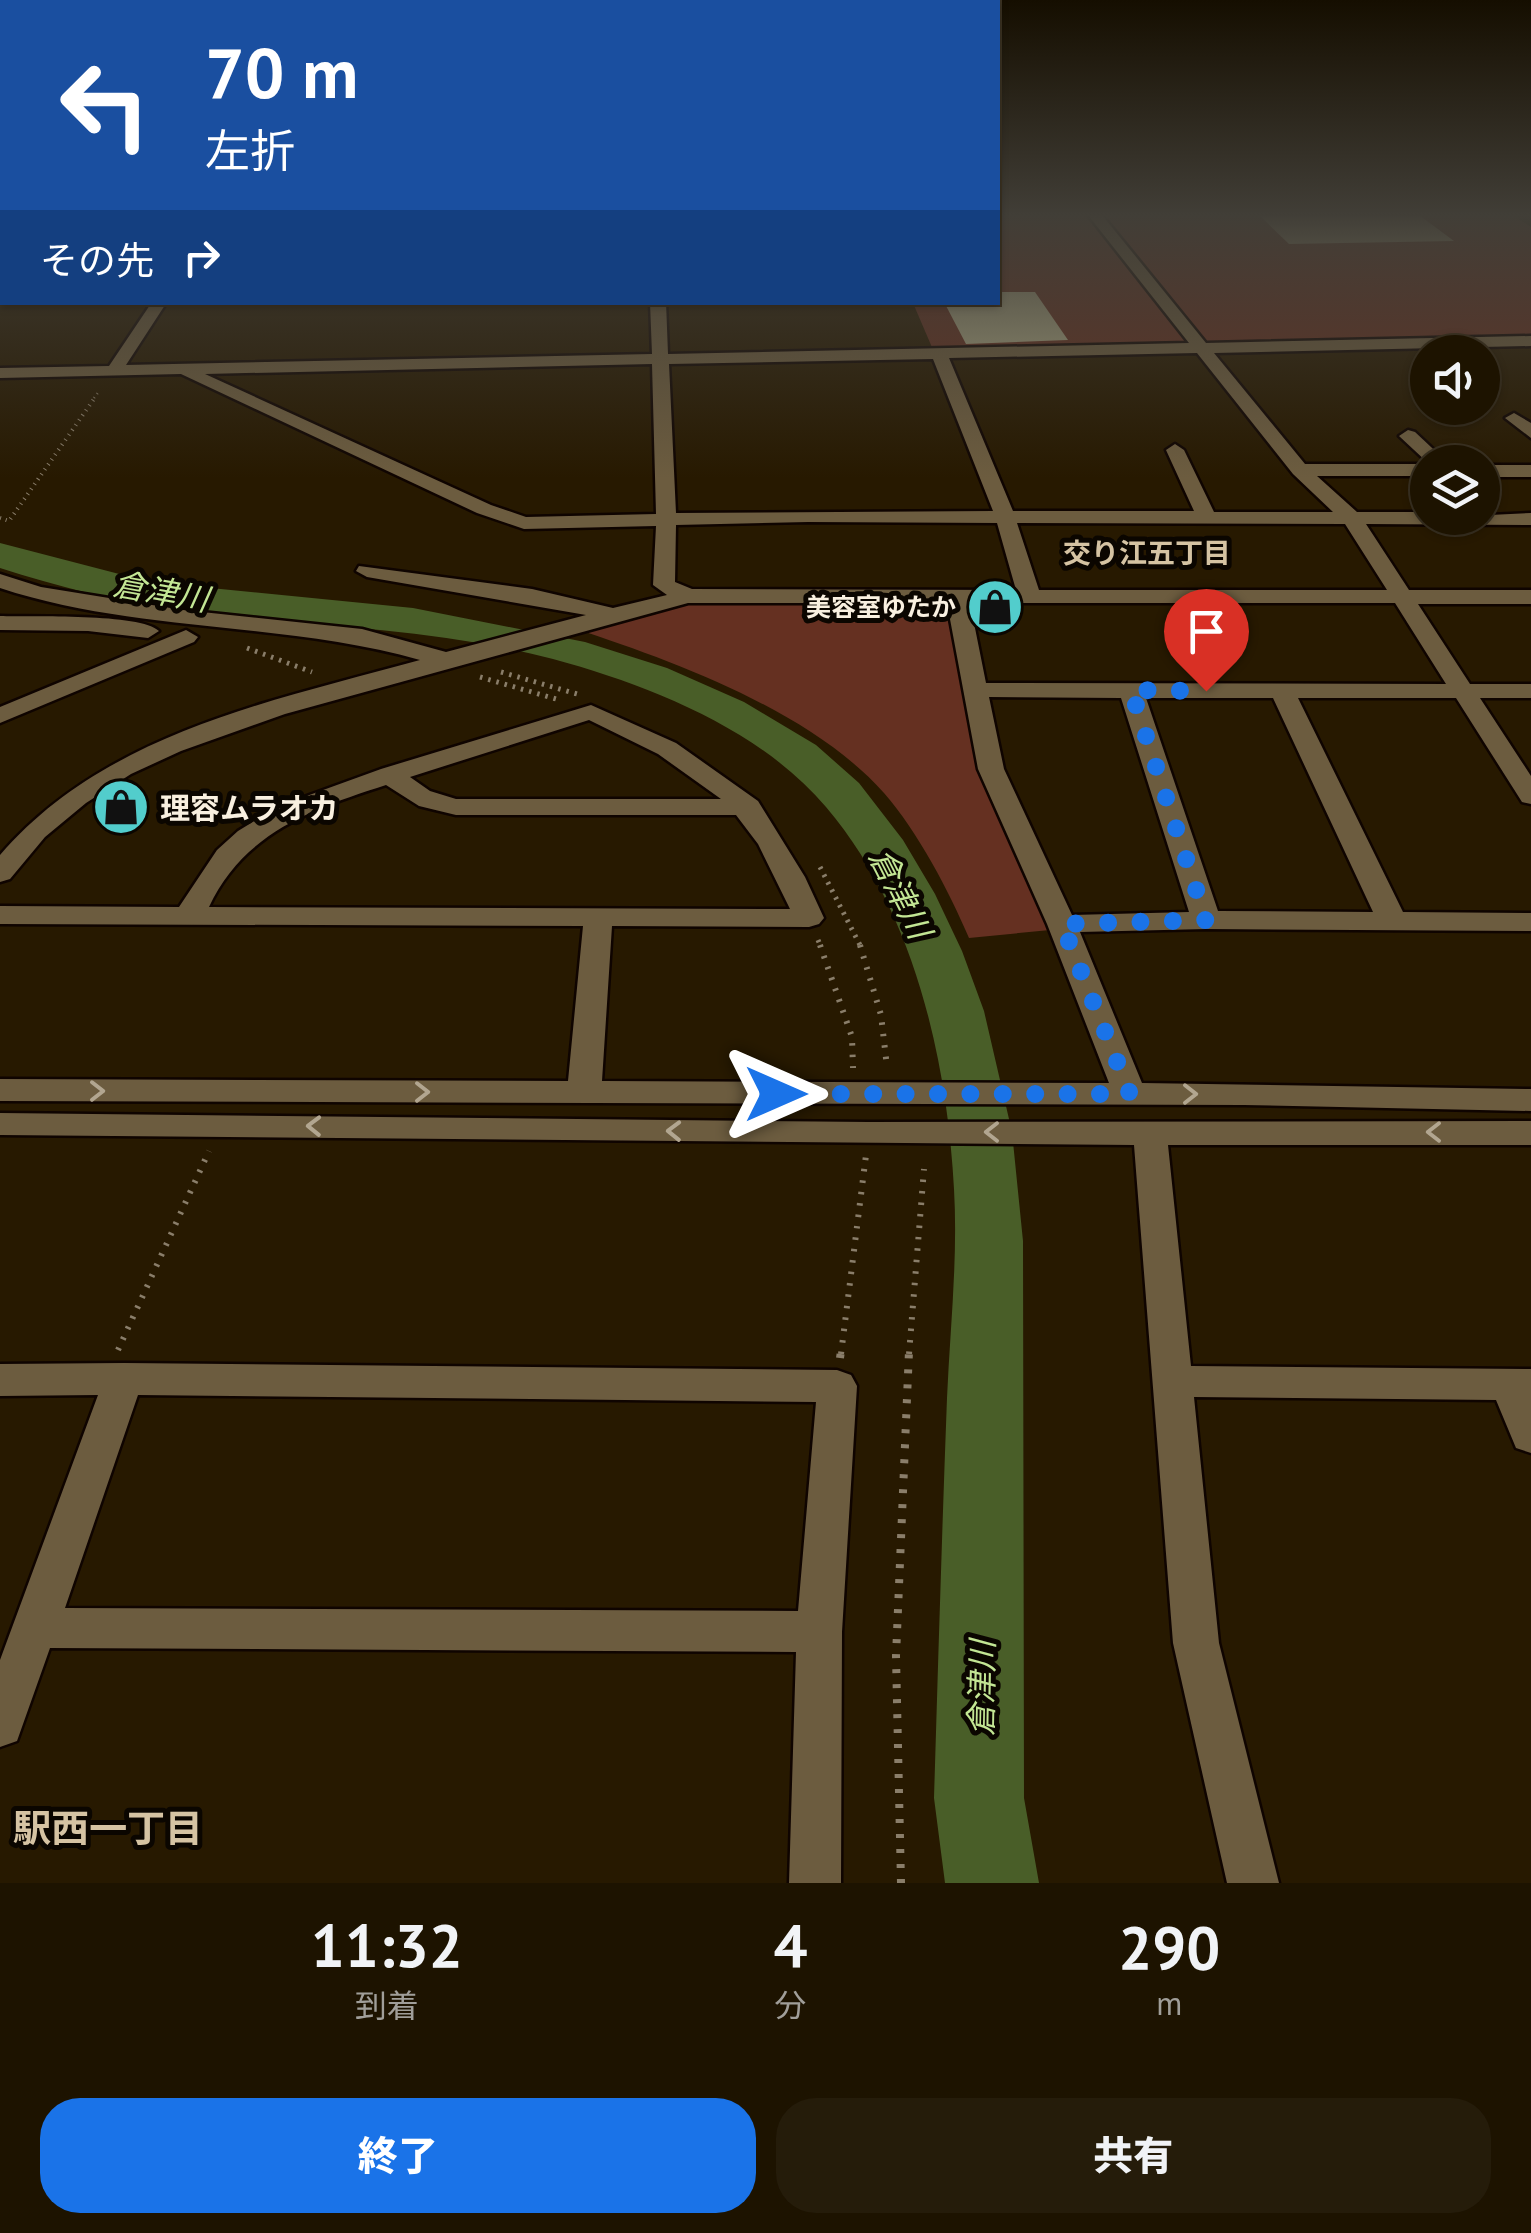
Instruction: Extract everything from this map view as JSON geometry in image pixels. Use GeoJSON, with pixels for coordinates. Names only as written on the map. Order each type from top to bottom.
{"type":"FeatureCollection","features":[{"type":"Feature","properties":{"kind":"street"},"geometry":{"type":"LineString","coordinates":[[1165,303],[1300,470],[1352,519],[1531,796]]}},
{"type":"Feature","properties":{"kind":"street"},"geometry":{"type":"LineString","coordinates":[[114,371],[158,305]]}},
{"type":"Feature","properties":{"kind":"street"},"geometry":{"type":"LineString","coordinates":[[658,305],[666,519],[664,585],[688,596]]}},
{"type":"Feature","properties":{"kind":"street"},"geometry":{"type":"LineString","coordinates":[[0,373],[1531,342]]}},
{"type":"Feature","properties":{"kind":"street"},"geometry":{"type":"LineString","coordinates":[[939,354],[977,436],[1008,517],[1029,594]]}},
{"type":"Feature","properties":{"kind":"street"},"geometry":{"type":"LineString","coordinates":[[182,370],[484,509],[524,523],[1008,517],[1531,520]]}},
{"type":"Feature","properties":{"kind":"street"},"geometry":{"type":"LineString","coordinates":[[1514,418],[1531,432]]}},
{"type":"Feature","properties":{"kind":"street"},"geometry":{"type":"LineString","coordinates":[[1408,436],[1418,445]]}},
{"type":"Feature","properties":{"kind":"street"},"geometry":{"type":"LineString","coordinates":[[1175,450],[1207,518]]}},
{"type":"Feature","properties":{"kind":"street"},"geometry":{"type":"LineString","coordinates":[[1300,470],[1410,470]]}},
{"type":"Feature","properties":{"kind":"street"},"geometry":{"type":"LineString","coordinates":[[1500,471],[1531,471]]}},
{"type":"Feature","properties":{"kind":"street"},"geometry":{"type":"LineString","coordinates":[[367,572],[532,596],[613,614]]}},
{"type":"Feature","properties":{"kind":"street"},"geometry":{"type":"LineString","coordinates":[[0,581],[37,592],[182,617],[362,636],[445,659]]}},
{"type":"Feature","properties":{"kind":"street"},"geometry":{"type":"LineString","coordinates":[[0,872],[33,832],[108,778],[155,754],[242,719],[571,624],[688,596],[1531,596]]}},
{"type":"Feature","properties":{"kind":"street"},"geometry":{"type":"LineString","coordinates":[[957,596],[992,769],[1062,924],[1130,1094]]}},
{"type":"Feature","properties":{"kind":"street"},"geometry":{"type":"LineString","coordinates":[[0,623],[88,624],[186,637]]}},
{"type":"Feature","properties":{"kind":"street"},"geometry":{"type":"LineString","coordinates":[[0,716],[186,637]]}},
{"type":"Feature","properties":{"kind":"street"},"geometry":{"type":"LineString","coordinates":[[974,690],[1531,691]]}},
{"type":"Feature","properties":{"kind":"street"},"geometry":{"type":"LineString","coordinates":[[1131,690],[1206,920]]}},
{"type":"Feature","properties":{"kind":"street"},"geometry":{"type":"LineString","coordinates":[[1282,691],[1393,923]]}},
{"type":"Feature","properties":{"kind":"street"},"geometry":{"type":"LineString","coordinates":[[0,916],[809,918],[794,878],[748,807],[667,747],[591,712],[315,800],[258,828],[218,865],[201,888],[190,916]]}},
{"type":"Feature","properties":{"kind":"street"},"geometry":{"type":"LineString","coordinates":[[390,775],[414,795],[433,804],[748,807]]}},
{"type":"Feature","properties":{"kind":"street"},"geometry":{"type":"LineString","coordinates":[[0,828],[33,832]]}},
{"type":"Feature","properties":{"kind":"street"},"geometry":{"type":"LineString","coordinates":[[584,1093],[598,918]]}},
{"type":"Feature","properties":{"kind":"street"},"geometry":{"type":"LineString","coordinates":[[1062,924],[1206,920],[1531,922]]}},
{"type":"Feature","properties":{"kind":"street"},"geometry":{"type":"LineString","coordinates":[[0,1090],[1130,1094],[1531,1100]]}},
{"type":"Feature","properties":{"kind":"street"},"geometry":{"type":"LineString","coordinates":[[0,1124],[868,1134],[1531,1132]]}},
{"type":"Feature","properties":{"kind":"street"},"geometry":{"type":"LineString","coordinates":[[1150,1132],[1196,1643],[1253,1883]]}},
{"type":"Feature","properties":{"kind":"street"},"geometry":{"type":"LineString","coordinates":[[0,1725],[114,1379]]}},
{"type":"Feature","properties":{"kind":"street"},"geometry":{"type":"LineString","coordinates":[[0,1380],[837,1386],[819,1632],[815,1883]]}},
{"type":"Feature","properties":{"kind":"street"},"geometry":{"type":"LineString","coordinates":[[1175,1381],[1520,1385],[1531,1436]]}},
{"type":"Feature","properties":{"kind":"street"},"geometry":{"type":"LineString","coordinates":[[35,1628],[819,1632]]}},
{"type":"Feature","properties":{"kind":"path"},"geometry":{"type":"LineString","coordinates":[[0,518],[9,521],[114,371]]}},
{"type":"Feature","properties":{"kind":"path"},"geometry":{"type":"LineString","coordinates":[[186,637],[266,652],[344,689]]}},
{"type":"Feature","properties":{"kind":"path"},"geometry":{"type":"LineString","coordinates":[[445,659],[591,712]]}},
{"type":"Feature","properties":{"kind":"path"},"geometry":{"type":"LineString","coordinates":[[809,918],[852,1038],[853,1094]]}},
{"type":"Feature","properties":{"kind":"path"},"geometry":{"type":"LineString","coordinates":[[114,1379],[220,1125]]}},
{"type":"Feature","properties":{"kind":"path"},"geometry":{"type":"LineString","coordinates":[[837,1386],[868,1134]]}},
{"type":"Feature","properties":{"kind":"path"},"geometry":{"type":"LineString","coordinates":[[901,1883],[896,1656],[905,1397],[924,1169]]}},
{"type":"Feature","properties":{"kind":"shaded area"},"geometry":{"type":"Polygon","coordinates":[[[1531,303],[1531,335],[1410,335],[1410,338],[934,352],[914,305],[1531,303]]]}},
{"type":"Feature","properties":{"kind":"shaded area"},"geometry":{"type":"Polygon","coordinates":[[[694,599],[949,600],[1050,930],[969,938],[921,844],[884,793],[854,764],[782,714],[741,693],[657,657],[576,629],[694,599]]]}},
{"type":"Feature","properties":{"kind":"building"},"geometry":{"type":"Polygon","coordinates":[[[1042,303],[1068,340],[966,344],[946,305],[1042,303]]]}},
{"type":"Feature","properties":{"kind":"waterway","name":"倉津川"},"geometry":{"type":"LineString","coordinates":[[0,555],[150,594],[413,620],[508,636],[599,659],[703,699],[777,739],[841,794],[878,840],[909,894],[934,951],[955,1011],[981,1132],[989,1268],[979,1798],[992,1883]]}},
{"type":"Feature","properties":{"kind":"place","name":"美容室ゆたか"},"geometry":{"type":"Point","coordinates":[995,607]}},
{"type":"Feature","properties":{"kind":"place","name":"理容ムラオカ"},"geometry":{"type":"Point","coordinates":[121,807]}},
{"type":"Feature","properties":{"kind":"district","name":"交り江五丁目"},"geometry":{"type":"Point","coordinates":[1147,552]}},
{"type":"Feature","properties":{"kind":"district","name":"駅西一丁目"},"geometry":{"type":"Point","coordinates":[108,1827]}},
{"type":"Feature","properties":{"kind":"route"},"geometry":{"type":"LineString","coordinates":[[776,1094],[1130,1094],[1062,924],[1206,920],[1131,690],[1206,691]]}}]}
